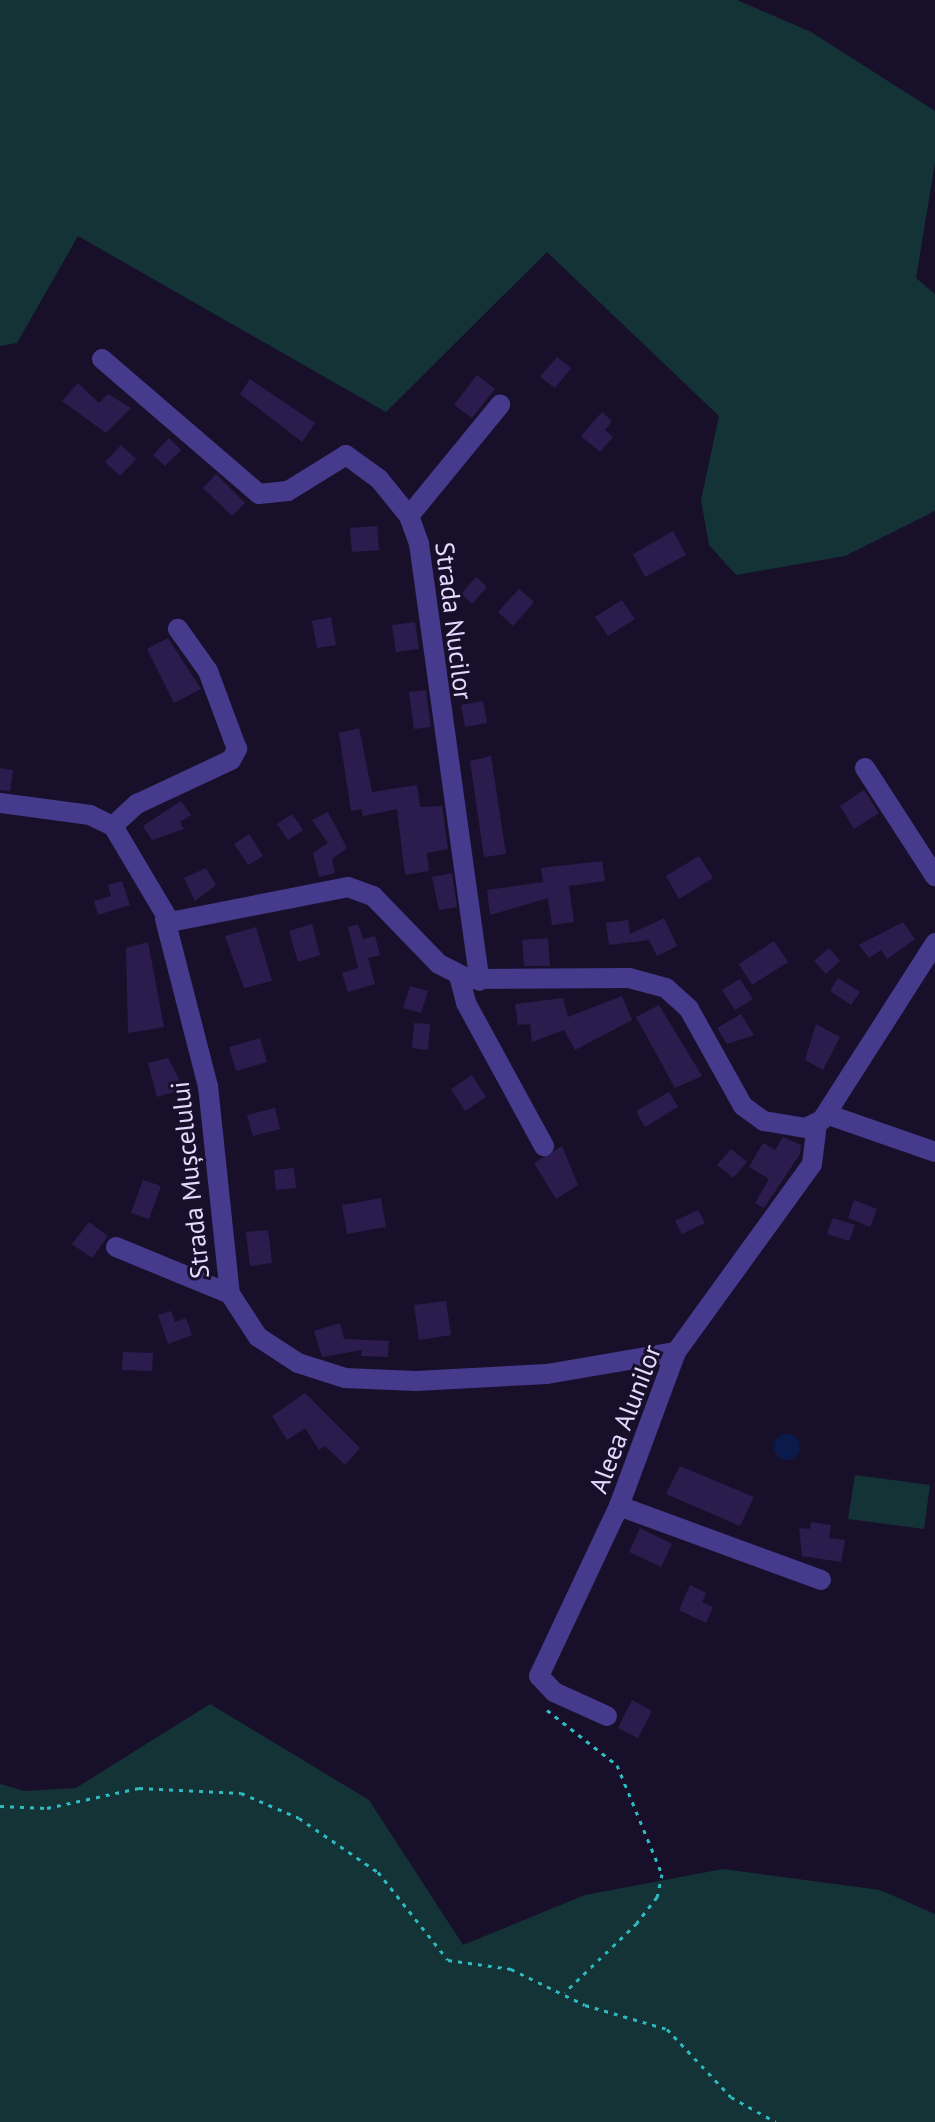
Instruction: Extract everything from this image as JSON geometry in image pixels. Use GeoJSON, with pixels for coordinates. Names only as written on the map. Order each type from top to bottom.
{"type":"FeatureCollection","features":[{"type":"Feature","properties":{"kind":"street","name":"Strada Nucilor"},"geometry":{"type":"LineString","coordinates":[[102,359],[259,494],[288,491],[346,455],[379,479],[409,516],[419,544],[480,981]]}},
{"type":"Feature","properties":{"kind":"street"},"geometry":{"type":"LineString","coordinates":[[409,516],[500,405]]}},
{"type":"Feature","properties":{"kind":"street"},"geometry":{"type":"LineString","coordinates":[[0,803],[90,815],[113,826],[137,804],[231,760],[237,749],[208,671],[178,629]]}},
{"type":"Feature","properties":{"kind":"street"},"geometry":{"type":"LineString","coordinates":[[865,768],[935,876]]}},
{"type":"Feature","properties":{"kind":"street","name":"Strada Mușcelului"},"geometry":{"type":"LineString","coordinates":[[113,826],[165,919],[212,1109],[230,1294],[247,1326],[271,1346],[345,1378],[490,1379],[676,1352]]}},
{"type":"Feature","properties":{"kind":"street"},"geometry":{"type":"LineString","coordinates":[[165,919],[185,923],[348,887],[373,896],[459,976],[480,981],[629,978],[666,988],[689,1009],[743,1106],[764,1121],[822,1119],[935,1152]]}},
{"type":"Feature","properties":{"kind":"street"},"geometry":{"type":"LineString","coordinates":[[822,1119],[935,943]]}},
{"type":"Feature","properties":{"kind":"street"},"geometry":{"type":"LineString","coordinates":[[459,976],[466,1003],[544,1146]]}},
{"type":"Feature","properties":{"kind":"street","name":"Aleea Alunilor"},"geometry":{"type":"LineString","coordinates":[[607,1716],[554,1692],[539,1676],[619,1506],[676,1352],[812,1164],[822,1119]]}},
{"type":"Feature","properties":{"kind":"street"},"geometry":{"type":"LineString","coordinates":[[116,1247],[230,1294]]}},
{"type":"Feature","properties":{"kind":"street"},"geometry":{"type":"LineString","coordinates":[[619,1506],[821,1580]]}},
{"type":"Feature","properties":{"kind":"path"},"geometry":{"type":"LineString","coordinates":[[543,1705],[617,1765],[662,1874],[657,1897],[637,1923],[565,1992]]}},
{"type":"Feature","properties":{"kind":"path"},"geometry":{"type":"LineString","coordinates":[[0,1806],[47,1808],[139,1788],[241,1793],[299,1818],[378,1872],[448,1960],[511,1969],[667,2029],[731,2097],[776,2122]]}},
{"type":"Feature","properties":{"kind":"green space"},"geometry":{"type":"Polygon","coordinates":[[[0,0],[737,0],[811,32],[935,111],[935,163],[916,278],[935,294],[935,511],[845,556],[736,575],[709,545],[701,500],[719,416],[547,252],[386,412],[78,236],[17,343],[0,346],[0,0]]]}},
{"type":"Feature","properties":{"kind":"green space"},"geometry":{"type":"Polygon","coordinates":[[[855,1475],[930,1485],[924,1529],[848,1519],[855,1475]]]}},
{"type":"Feature","properties":{"kind":"green space"},"geometry":{"type":"Polygon","coordinates":[[[210,1704],[369,1800],[463,1945],[585,1895],[723,1869],[880,1890],[935,1914],[935,2122],[0,2122],[0,1784],[25,1791],[76,1788],[210,1704]]]}},
{"type":"Feature","properties":{"kind":"water"},"geometry":{"type":"Polygon","coordinates":[[[787,1434],[796,1438],[800,1447],[796,1456],[787,1460],[778,1456],[774,1447],[778,1438],[787,1434]]]}},
{"type":"Feature","properties":{"kind":"building"},"geometry":{"type":"Polygon","coordinates":[[[557,357],[571,368],[555,388],[540,377],[557,357]]]}},
{"type":"Feature","properties":{"kind":"building"},"geometry":{"type":"Polygon","coordinates":[[[477,375],[495,389],[472,418],[454,405],[477,375]]]}},
{"type":"Feature","properties":{"kind":"building"},"geometry":{"type":"Polygon","coordinates":[[[250,379],[315,423],[302,442],[240,394],[250,379]]]}},
{"type":"Feature","properties":{"kind":"building"},"geometry":{"type":"Polygon","coordinates":[[[78,383],[99,403],[108,394],[131,408],[106,433],[62,401],[78,383]]]}},
{"type":"Feature","properties":{"kind":"building"},"geometry":{"type":"Polygon","coordinates":[[[602,412],[612,421],[605,430],[613,437],[600,452],[581,436],[602,412]]]}},
{"type":"Feature","properties":{"kind":"building"},"geometry":{"type":"Polygon","coordinates":[[[169,438],[181,450],[165,466],[153,455],[169,438]]]}},
{"type":"Feature","properties":{"kind":"building"},"geometry":{"type":"Polygon","coordinates":[[[121,445],[136,459],[120,476],[105,462],[121,445]]]}},
{"type":"Feature","properties":{"kind":"building"},"geometry":{"type":"Polygon","coordinates":[[[216,474],[245,503],[232,516],[203,488],[216,474]]]}},
{"type":"Feature","properties":{"kind":"building"},"geometry":{"type":"Polygon","coordinates":[[[377,526],[379,550],[352,552],[350,528],[377,526]]]}},
{"type":"Feature","properties":{"kind":"building"},"geometry":{"type":"Polygon","coordinates":[[[673,531],[686,555],[645,577],[633,554],[673,531]]]}},
{"type":"Feature","properties":{"kind":"building"},"geometry":{"type":"Polygon","coordinates":[[[476,577],[487,587],[472,604],[461,594],[476,577]]]}},
{"type":"Feature","properties":{"kind":"building"},"geometry":{"type":"Polygon","coordinates":[[[519,589],[534,602],[513,626],[498,612],[519,589]]]}},
{"type":"Feature","properties":{"kind":"building"},"geometry":{"type":"Polygon","coordinates":[[[622,600],[635,619],[608,636],[595,617],[622,600]]]}},
{"type":"Feature","properties":{"kind":"building"},"geometry":{"type":"Polygon","coordinates":[[[331,617],[336,645],[317,648],[312,621],[331,617]]]}},
{"type":"Feature","properties":{"kind":"building"},"geometry":{"type":"Polygon","coordinates":[[[415,622],[419,649],[396,652],[392,625],[415,622]]]}},
{"type":"Feature","properties":{"kind":"building"},"geometry":{"type":"Polygon","coordinates":[[[168,638],[201,689],[174,703],[147,649],[168,638]]]}},
{"type":"Feature","properties":{"kind":"building"},"geometry":{"type":"Polygon","coordinates":[[[426,690],[431,727],[414,729],[409,692],[426,690]]]}},
{"type":"Feature","properties":{"kind":"building"},"geometry":{"type":"Polygon","coordinates":[[[483,701],[487,723],[465,727],[461,705],[483,701]]]}},
{"type":"Feature","properties":{"kind":"building"},"geometry":{"type":"Polygon","coordinates":[[[359,728],[372,792],[417,785],[420,807],[442,806],[448,849],[427,853],[429,871],[405,875],[397,809],[363,816],[361,809],[351,811],[339,733],[359,728]]]}},
{"type":"Feature","properties":{"kind":"building"},"geometry":{"type":"Polygon","coordinates":[[[491,756],[506,854],[484,857],[470,761],[491,756]]]}},
{"type":"Feature","properties":{"kind":"building"},"geometry":{"type":"Polygon","coordinates":[[[0,768],[13,770],[10,791],[0,790],[0,768]]]}},
{"type":"Feature","properties":{"kind":"building"},"geometry":{"type":"Polygon","coordinates":[[[864,790],[879,813],[854,829],[840,806],[864,790]]]}},
{"type":"Feature","properties":{"kind":"building"},"geometry":{"type":"Polygon","coordinates":[[[181,801],[191,815],[180,822],[184,829],[152,840],[143,826],[181,801]]]}},
{"type":"Feature","properties":{"kind":"building"},"geometry":{"type":"Polygon","coordinates":[[[328,812],[347,848],[332,859],[335,873],[319,877],[313,853],[328,843],[312,820],[328,812]]]}},
{"type":"Feature","properties":{"kind":"building"},"geometry":{"type":"Polygon","coordinates":[[[292,814],[303,830],[288,840],[277,824],[292,814]]]}},
{"type":"Feature","properties":{"kind":"building"},"geometry":{"type":"Polygon","coordinates":[[[249,834],[263,856],[248,865],[234,844],[249,834]]]}},
{"type":"Feature","properties":{"kind":"building"},"geometry":{"type":"Polygon","coordinates":[[[699,856],[713,878],[679,899],[666,876],[699,856]]]}},
{"type":"Feature","properties":{"kind":"building"},"geometry":{"type":"Polygon","coordinates":[[[602,861],[605,881],[569,886],[574,922],[552,925],[548,898],[490,915],[487,890],[543,882],[541,868],[602,861]]]}},
{"type":"Feature","properties":{"kind":"building"},"geometry":{"type":"Polygon","coordinates":[[[206,868],[216,885],[195,901],[184,878],[206,868]]]}},
{"type":"Feature","properties":{"kind":"building"},"geometry":{"type":"Polygon","coordinates":[[[452,873],[457,907],[439,910],[432,877],[452,873]]]}},
{"type":"Feature","properties":{"kind":"building"},"geometry":{"type":"Polygon","coordinates":[[[122,881],[130,905],[98,915],[94,901],[111,896],[108,885],[122,881]]]}},
{"type":"Feature","properties":{"kind":"building"},"geometry":{"type":"Polygon","coordinates":[[[664,918],[677,946],[657,956],[649,940],[609,945],[606,923],[628,920],[630,934],[664,918]]]}},
{"type":"Feature","properties":{"kind":"building"},"geometry":{"type":"Polygon","coordinates":[[[903,922],[915,939],[887,959],[881,950],[869,958],[859,945],[903,922]]]}},
{"type":"Feature","properties":{"kind":"building"},"geometry":{"type":"Polygon","coordinates":[[[312,924],[320,955],[298,962],[289,931],[312,924]]]}},
{"type":"Feature","properties":{"kind":"building"},"geometry":{"type":"Polygon","coordinates":[[[358,924],[363,939],[375,936],[380,955],[368,958],[375,984],[348,992],[342,973],[358,968],[348,927],[358,924]]]}},
{"type":"Feature","properties":{"kind":"building"},"geometry":{"type":"Polygon","coordinates":[[[256,927],[272,981],[244,988],[225,936],[256,927]]]}},
{"type":"Feature","properties":{"kind":"building"},"geometry":{"type":"Polygon","coordinates":[[[548,938],[550,966],[524,966],[522,940],[548,938]]]}},
{"type":"Feature","properties":{"kind":"building"},"geometry":{"type":"Polygon","coordinates":[[[774,941],[788,962],[752,985],[739,964],[774,941]]]}},
{"type":"Feature","properties":{"kind":"building"},"geometry":{"type":"Polygon","coordinates":[[[148,942],[164,1027],[128,1033],[126,948],[148,942]]]}},
{"type":"Feature","properties":{"kind":"building"},"geometry":{"type":"Polygon","coordinates":[[[829,948],[840,961],[826,974],[814,961],[829,948]]]}},
{"type":"Feature","properties":{"kind":"building"},"geometry":{"type":"Polygon","coordinates":[[[838,978],[860,992],[851,1005],[830,991],[838,978]]]}},
{"type":"Feature","properties":{"kind":"building"},"geometry":{"type":"Polygon","coordinates":[[[740,979],[753,999],[735,1010],[722,990],[740,979]]]}},
{"type":"Feature","properties":{"kind":"building"},"geometry":{"type":"Polygon","coordinates":[[[410,986],[428,991],[421,1013],[403,1008],[410,986]]]}},
{"type":"Feature","properties":{"kind":"building"},"geometry":{"type":"Polygon","coordinates":[[[622,996],[632,1020],[575,1050],[564,1030],[532,1042],[530,1024],[518,1025],[515,1004],[563,998],[568,1017],[622,996]]]}},
{"type":"Feature","properties":{"kind":"building"},"geometry":{"type":"Polygon","coordinates":[[[659,1005],[702,1076],[675,1088],[636,1017],[659,1005]]]}},
{"type":"Feature","properties":{"kind":"building"},"geometry":{"type":"Polygon","coordinates":[[[741,1014],[754,1035],[727,1044],[717,1028],[741,1014]]]}},
{"type":"Feature","properties":{"kind":"building"},"geometry":{"type":"Polygon","coordinates":[[[414,1023],[430,1024],[428,1050],[412,1048],[414,1023]]]}},
{"type":"Feature","properties":{"kind":"building"},"geometry":{"type":"Polygon","coordinates":[[[816,1024],[840,1037],[823,1070],[805,1060],[816,1024]]]}},
{"type":"Feature","properties":{"kind":"building"},"geometry":{"type":"Polygon","coordinates":[[[260,1038],[267,1062],[236,1071],[229,1047],[260,1038]]]}},
{"type":"Feature","properties":{"kind":"building"},"geometry":{"type":"Polygon","coordinates":[[[168,1058],[184,1089],[157,1097],[148,1063],[168,1058]]]}},
{"type":"Feature","properties":{"kind":"building"},"geometry":{"type":"Polygon","coordinates":[[[472,1075],[486,1097],[465,1111],[451,1089],[472,1075]]]}},
{"type":"Feature","properties":{"kind":"building"},"geometry":{"type":"Polygon","coordinates":[[[669,1092],[678,1107],[645,1127],[636,1111],[669,1092]]]}},
{"type":"Feature","properties":{"kind":"building"},"geometry":{"type":"Polygon","coordinates":[[[275,1108],[280,1129],[253,1136],[247,1115],[275,1108]]]}},
{"type":"Feature","properties":{"kind":"building"},"geometry":{"type":"Polygon","coordinates":[[[783,1137],[801,1145],[800,1154],[764,1208],[755,1203],[769,1179],[749,1167],[763,1143],[775,1150],[783,1137]]]}},
{"type":"Feature","properties":{"kind":"building"},"geometry":{"type":"Polygon","coordinates":[[[562,1146],[578,1185],[556,1199],[534,1163],[562,1146]]]}},
{"type":"Feature","properties":{"kind":"building"},"geometry":{"type":"Polygon","coordinates":[[[731,1149],[747,1162],[733,1178],[717,1165],[731,1149]]]}},
{"type":"Feature","properties":{"kind":"building"},"geometry":{"type":"Polygon","coordinates":[[[294,1168],[296,1188],[276,1190],[274,1170],[294,1168]]]}},
{"type":"Feature","properties":{"kind":"building"},"geometry":{"type":"Polygon","coordinates":[[[143,1180],[161,1186],[149,1219],[131,1213],[143,1180]]]}},
{"type":"Feature","properties":{"kind":"building"},"geometry":{"type":"Polygon","coordinates":[[[381,1198],[386,1227],[347,1234],[342,1205],[381,1198]]]}},
{"type":"Feature","properties":{"kind":"building"},"geometry":{"type":"Polygon","coordinates":[[[854,1200],[877,1209],[870,1227],[848,1218],[854,1200]]]}},
{"type":"Feature","properties":{"kind":"building"},"geometry":{"type":"Polygon","coordinates":[[[698,1210],[705,1223],[682,1234],[675,1221],[698,1210]]]}},
{"type":"Feature","properties":{"kind":"building"},"geometry":{"type":"Polygon","coordinates":[[[833,1218],[855,1225],[849,1241],[827,1234],[833,1218]]]}},
{"type":"Feature","properties":{"kind":"building"},"geometry":{"type":"Polygon","coordinates":[[[89,1222],[108,1236],[92,1258],[72,1244],[89,1222]]]}},
{"type":"Feature","properties":{"kind":"building"},"geometry":{"type":"Polygon","coordinates":[[[268,1230],[272,1263],[250,1266],[246,1232],[268,1230]]]}},
{"type":"Feature","properties":{"kind":"building"},"geometry":{"type":"Polygon","coordinates":[[[446,1301],[451,1335],[419,1340],[414,1305],[446,1301]]]}},
{"type":"Feature","properties":{"kind":"building"},"geometry":{"type":"Polygon","coordinates":[[[171,1311],[175,1322],[186,1318],[192,1335],[168,1344],[158,1315],[171,1311]]]}},
{"type":"Feature","properties":{"kind":"building"},"geometry":{"type":"Polygon","coordinates":[[[340,1323],[344,1339],[389,1341],[388,1357],[361,1356],[362,1350],[322,1357],[314,1331],[340,1323]]]}},
{"type":"Feature","properties":{"kind":"building"},"geometry":{"type":"Polygon","coordinates":[[[123,1352],[153,1353],[152,1371],[122,1370],[123,1352]]]}},
{"type":"Feature","properties":{"kind":"building"},"geometry":{"type":"Polygon","coordinates":[[[305,1393],[360,1448],[345,1465],[325,1446],[319,1450],[305,1428],[287,1440],[272,1416],[305,1393]]]}},
{"type":"Feature","properties":{"kind":"building"},"geometry":{"type":"Polygon","coordinates":[[[680,1466],[754,1497],[740,1526],[666,1494],[680,1466]]]}},
{"type":"Feature","properties":{"kind":"building"},"geometry":{"type":"Polygon","coordinates":[[[811,1522],[831,1525],[829,1538],[845,1540],[841,1562],[802,1556],[799,1528],[810,1529],[811,1522]]]}},
{"type":"Feature","properties":{"kind":"building"},"geometry":{"type":"Polygon","coordinates":[[[640,1528],[672,1544],[661,1567],[629,1552],[640,1528]]]}},
{"type":"Feature","properties":{"kind":"building"},"geometry":{"type":"Polygon","coordinates":[[[690,1585],[706,1593],[702,1602],[713,1607],[706,1623],[679,1610],[690,1585]]]}},
{"type":"Feature","properties":{"kind":"building"},"geometry":{"type":"Polygon","coordinates":[[[632,1700],[652,1711],[638,1738],[618,1728],[632,1700]]]}}]}
